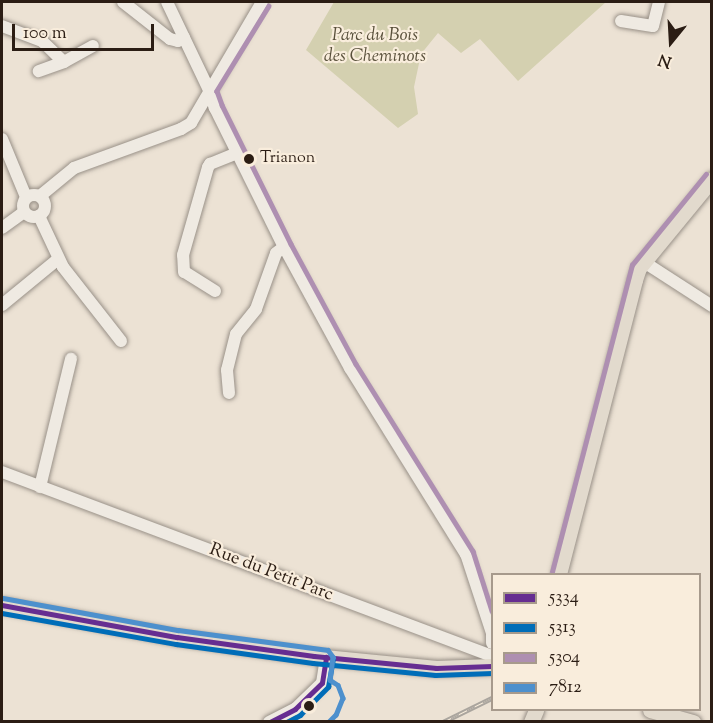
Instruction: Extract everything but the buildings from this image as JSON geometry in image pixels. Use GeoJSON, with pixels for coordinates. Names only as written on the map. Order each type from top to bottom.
{"type":"FeatureCollection","features":[{"type":"Feature","properties":{"kind":"main road"},"geometry":{"type":"LineString","coordinates":[[559,573],[635,280],[644,262],[711,179]]}},
{"type":"Feature","properties":{"kind":"main road"},"geometry":{"type":"LineString","coordinates":[[2,605],[177,637],[326,657],[436,668],[489,655]]}},
{"type":"Feature","properties":{"kind":"main road"},"geometry":{"type":"LineString","coordinates":[[654,711],[693,722]]}},
{"type":"Feature","properties":{"kind":"street"},"geometry":{"type":"LineString","coordinates":[[123,2],[170,39],[178,41],[183,37]]}},
{"type":"Feature","properties":{"kind":"street"},"geometry":{"type":"LineString","coordinates":[[167,2],[209,90],[215,108],[284,247],[350,368],[466,554],[491,630]]}},
{"type":"Feature","properties":{"kind":"street"},"geometry":{"type":"LineString","coordinates":[[40,196],[73,169],[187,126],[205,102],[209,90],[262,2]]}},
{"type":"Feature","properties":{"kind":"street"},"geometry":{"type":"LineString","coordinates":[[621,21],[654,26],[659,2]]}},
{"type":"Feature","properties":{"kind":"street"},"geometry":{"type":"LineString","coordinates":[[2,26],[42,41],[64,62]]}},
{"type":"Feature","properties":{"kind":"street"},"geometry":{"type":"LineString","coordinates":[[39,71],[64,62],[93,46]]}},
{"type":"Feature","properties":{"kind":"street"},"geometry":{"type":"LineString","coordinates":[[2,139],[26,197]]}},
{"type":"Feature","properties":{"kind":"street"},"geometry":{"type":"LineString","coordinates":[[215,291],[184,272],[183,255],[208,167],[210,164],[237,153]]}},
{"type":"Feature","properties":{"kind":"street"},"geometry":{"type":"LineString","coordinates":[[39,216],[29,216],[24,212],[22,204],[26,197],[33,194],[40,196]]}},
{"type":"Feature","properties":{"kind":"street"},"geometry":{"type":"LineString","coordinates":[[39,216],[45,208],[40,196]]}},
{"type":"Feature","properties":{"kind":"street"},"geometry":{"type":"LineString","coordinates":[[2,228],[24,212]]}},
{"type":"Feature","properties":{"kind":"street"},"geometry":{"type":"LineString","coordinates":[[39,216],[58,259],[121,341]]}},
{"type":"Feature","properties":{"kind":"street"},"geometry":{"type":"LineString","coordinates":[[229,393],[227,370],[236,334],[256,309],[276,253],[284,247]]}},
{"type":"Feature","properties":{"kind":"street"},"geometry":{"type":"LineString","coordinates":[[2,305],[58,259]]}},
{"type":"Feature","properties":{"kind":"street"},"geometry":{"type":"LineString","coordinates":[[644,262],[711,306]]}},
{"type":"Feature","properties":{"kind":"street"},"geometry":{"type":"LineString","coordinates":[[40,487],[71,359]]}},
{"type":"Feature","properties":{"kind":"street","name":"Rue du Petit Parc"},"geometry":{"type":"LineString","coordinates":[[2,472],[489,655]]}},
{"type":"Feature","properties":{"kind":"street"},"geometry":{"type":"LineString","coordinates":[[269,722],[295,709],[322,683],[326,657]]}},
{"type":"Feature","properties":{"kind":"street"},"geometry":{"type":"LineString","coordinates":[[521,722],[535,713]]}},
{"type":"Feature","properties":{"kind":"green space","name":"Parc du Bois des Cheminots"},"geometry":{"type":"Polygon","coordinates":[[[334,2],[606,2],[518,81],[480,39],[461,53],[438,33],[421,54],[414,87],[418,114],[398,128],[306,50],[334,2]]]}},
{"type":"Feature","properties":{"kind":"railway"},"geometry":{"type":"LineString","coordinates":[[443,722],[491,698]]}},
{"type":"Feature","properties":{"kind":"transit line","name":"5304"},"geometry":{"type":"LineString","coordinates":[[269,6],[217,91],[222,105],[291,244],[356,364],[473,551],[491,608]]}},
{"type":"Feature","properties":{"kind":"transit line","name":"5304"},"geometry":{"type":"LineString","coordinates":[[552,572],[632,265],[706,174]]}},
{"type":"Feature","properties":{"kind":"transit line","name":"7812"},"geometry":{"type":"LineString","coordinates":[[3,598],[178,630],[328,650],[333,657],[330,680],[338,685],[343,698],[336,715],[329,722]]}},
{"type":"Feature","properties":{"kind":"transit line","name":"5334"},"geometry":{"type":"LineString","coordinates":[[2,605],[177,637],[314,656],[436,668],[491,666]]}},
{"type":"Feature","properties":{"kind":"transit line","name":"5313"},"geometry":{"type":"LineString","coordinates":[[2,613],[176,644],[313,663],[435,675],[491,673]]}},
{"type":"Feature","properties":{"kind":"transit line","name":"5334"},"geometry":{"type":"LineString","coordinates":[[270,722],[295,709],[322,683],[326,657]]}},
{"type":"Feature","properties":{"kind":"transit line","name":"5313"},"geometry":{"type":"LineString","coordinates":[[287,722],[300,715],[328,687],[333,658]]}},
{"type":"Feature","properties":{"kind":"place","name":"Trianon"},"geometry":{"type":"Point","coordinates":[249,159]}}]}
